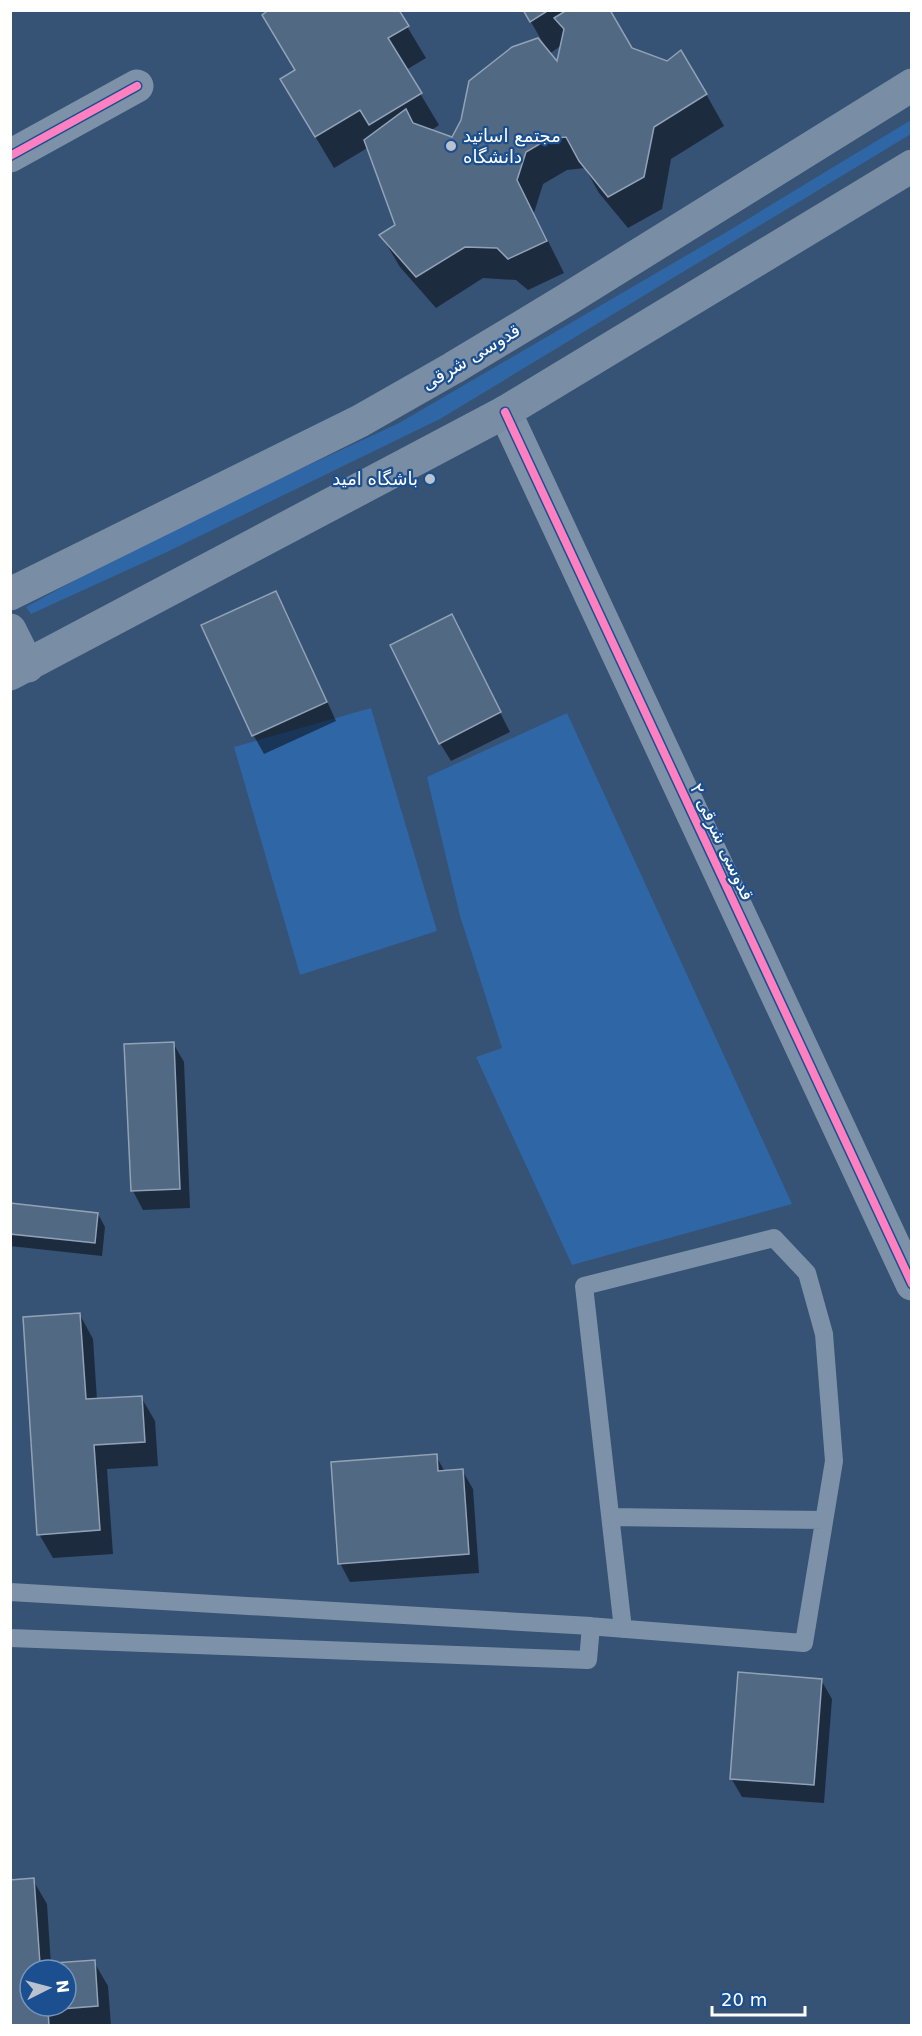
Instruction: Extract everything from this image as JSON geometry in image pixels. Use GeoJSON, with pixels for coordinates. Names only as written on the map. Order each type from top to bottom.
{"type":"FeatureCollection","features":[{"type":"Feature","properties":{"kind":"main road","name":"قدوسی شرقی"},"geometry":{"type":"LineString","coordinates":[[10,594],[360,421],[566,300],[912,85]]}},
{"type":"Feature","properties":{"kind":"main road"},"geometry":{"type":"LineString","coordinates":[[10,630],[19,670],[506,412],[912,166]]}},
{"type":"Feature","properties":{"kind":"street"},"geometry":{"type":"LineString","coordinates":[[10,156],[137,86]]}},
{"type":"Feature","properties":{"kind":"street","name":"قدوسی شرقی ۲"},"geometry":{"type":"LineString","coordinates":[[506,412],[912,1284]]}},
{"type":"Feature","properties":{"kind":"lane"},"geometry":{"type":"LineString","coordinates":[[10,1592],[588,1626],[623,1629],[804,1643],[834,1461],[824,1334],[807,1273],[774,1238],[584,1286],[623,1629]]}},
{"type":"Feature","properties":{"kind":"lane"},"geometry":{"type":"LineString","coordinates":[[611,1517],[824,1520]]}},
{"type":"Feature","properties":{"kind":"lane"},"geometry":{"type":"LineString","coordinates":[[10,1638],[588,1660],[591,1626],[588,1626]]}},
{"type":"Feature","properties":{"kind":"shaded area"},"geometry":{"type":"Polygon","coordinates":[[[911,120],[911,134],[440,419],[167,552],[31,614],[26,607],[148,540],[399,423],[723,234],[911,120]]]}},
{"type":"Feature","properties":{"kind":"shaded area"},"geometry":{"type":"Polygon","coordinates":[[[371,708],[437,931],[300,975],[234,747],[371,708]]]}},
{"type":"Feature","properties":{"kind":"shaded area"},"geometry":{"type":"Polygon","coordinates":[[[567,713],[792,1204],[572,1265],[476,1057],[502,1048],[460,916],[427,777],[567,713]]]}},
{"type":"Feature","properties":{"kind":"building"},"geometry":{"type":"Polygon","coordinates":[[[269,10],[399,10],[409,26],[388,38],[422,93],[369,125],[360,110],[315,137],[280,79],[295,70],[262,15],[269,10]]]}},
{"type":"Feature","properties":{"kind":"building"},"geometry":{"type":"Polygon","coordinates":[[[523,10],[549,10],[530,22],[523,10]]]}},
{"type":"Feature","properties":{"kind":"building","name":"مجتمع اساتید دانشگاه"},"geometry":{"type":"Polygon","coordinates":[[[567,10],[610,10],[632,48],[667,61],[681,50],[707,94],[654,127],[644,177],[608,197],[579,161],[566,137],[548,139],[526,152],[517,180],[547,241],[508,259],[497,248],[465,247],[416,277],[379,235],[395,225],[364,140],[406,109],[413,123],[452,137],[461,120],[469,81],[512,47],[538,38],[557,61],[564,29],[554,18],[567,10]]]}},
{"type":"Feature","properties":{"kind":"building"},"geometry":{"type":"Polygon","coordinates":[[[276,591],[327,702],[252,736],[201,625],[276,591]]]}},
{"type":"Feature","properties":{"kind":"building"},"geometry":{"type":"Polygon","coordinates":[[[452,614],[501,712],[439,744],[390,645],[452,614]]]}},
{"type":"Feature","properties":{"kind":"building"},"geometry":{"type":"Polygon","coordinates":[[[174,1042],[180,1189],[131,1191],[124,1044],[174,1042]]]}},
{"type":"Feature","properties":{"kind":"building"},"geometry":{"type":"Polygon","coordinates":[[[10,1203],[98,1213],[95,1243],[10,1234],[10,1203]]]}},
{"type":"Feature","properties":{"kind":"building"},"geometry":{"type":"Polygon","coordinates":[[[80,1313],[86,1399],[142,1396],[145,1442],[94,1445],[100,1530],[37,1535],[23,1317],[80,1313]]]}},
{"type":"Feature","properties":{"kind":"building"},"geometry":{"type":"Polygon","coordinates":[[[437,1454],[438,1471],[463,1469],[469,1554],[338,1564],[331,1462],[437,1454]]]}},
{"type":"Feature","properties":{"kind":"building"},"geometry":{"type":"Polygon","coordinates":[[[738,1672],[822,1679],[814,1785],[730,1779],[738,1672]]]}},
{"type":"Feature","properties":{"kind":"building"},"geometry":{"type":"Polygon","coordinates":[[[34,1878],[40,1958],[18,1958],[18,2018],[48,2018],[49,2026],[10,2026],[10,1880],[34,1878]]]}},
{"type":"Feature","properties":{"kind":"building"},"geometry":{"type":"Polygon","coordinates":[[[95,1960],[98,2006],[78,2008],[78,1961],[95,1960]]]}},
{"type":"Feature","properties":{"kind":"cycle path"},"geometry":{"type":"LineString","coordinates":[[10,156],[137,86]]}},
{"type":"Feature","properties":{"kind":"cycle path"},"geometry":{"type":"LineString","coordinates":[[505,412],[912,1284]]}},
{"type":"Feature","properties":{"kind":"place","name":"مجتمع اساتید دانشگاه"},"geometry":{"type":"Point","coordinates":[451,146]}},
{"type":"Feature","properties":{"kind":"place","name":"باشگاه امید"},"geometry":{"type":"Point","coordinates":[430,479]}}]}
